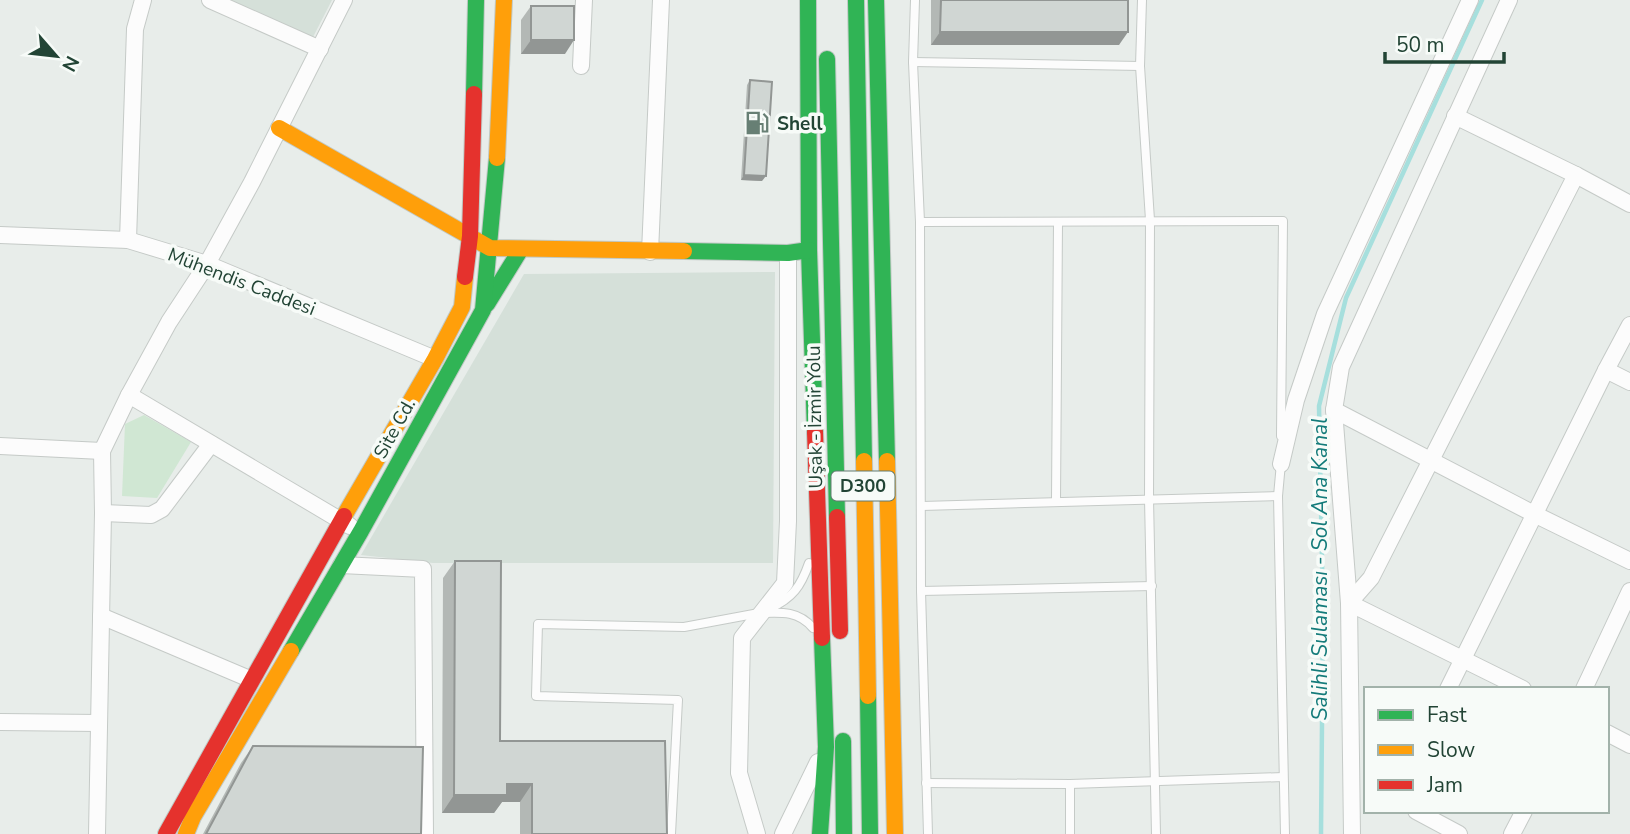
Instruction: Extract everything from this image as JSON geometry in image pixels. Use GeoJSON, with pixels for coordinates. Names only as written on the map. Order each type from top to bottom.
{"type":"FeatureCollection","features":[{"type":"Feature","properties":{"kind":"main road","name":"Site Cd."},"geometry":{"type":"LineString","coordinates":[[166,834],[462,307],[470,236],[476,0]]}},
{"type":"Feature","properties":{"kind":"main road","name":"Site Cd."},"geometry":{"type":"LineString","coordinates":[[187,834],[193,817],[361,531],[483,310],[490,248],[504,0]]}},
{"type":"Feature","properties":{"kind":"main road"},"geometry":{"type":"LineString","coordinates":[[808,0],[809,250],[826,747],[820,834]]}},
{"type":"Feature","properties":{"kind":"main road","name":"D300"},"geometry":{"type":"LineString","coordinates":[[856,0],[870,834]]}},
{"type":"Feature","properties":{"kind":"main road"},"geometry":{"type":"LineString","coordinates":[[876,0],[895,834]]}},
{"type":"Feature","properties":{"kind":"main road","name":"Uşak - İzmir Yolu"},"geometry":{"type":"LineString","coordinates":[[826,39],[840,642]]}},
{"type":"Feature","properties":{"kind":"main road"},"geometry":{"type":"LineString","coordinates":[[279,128],[490,248],[788,253],[809,250]]}},
{"type":"Feature","properties":{"kind":"main road"},"geometry":{"type":"LineString","coordinates":[[483,310],[521,249]]}},
{"type":"Feature","properties":{"kind":"main road"},"geometry":{"type":"LineString","coordinates":[[842,722],[844,834]]}},
{"type":"Feature","properties":{"kind":"street"},"geometry":{"type":"LineString","coordinates":[[128,240],[135,29],[143,0]]}},
{"type":"Feature","properties":{"kind":"street"},"geometry":{"type":"LineString","coordinates":[[211,0],[320,48]]}},
{"type":"Feature","properties":{"kind":"street"},"geometry":{"type":"LineString","coordinates":[[97,834],[102,451],[169,322],[207,264],[344,0]]}},
{"type":"Feature","properties":{"kind":"street"},"geometry":{"type":"LineString","coordinates":[[581,66],[584,0]]}},
{"type":"Feature","properties":{"kind":"street"},"geometry":{"type":"LineString","coordinates":[[1281,464],[1296,400],[1325,314],[1470,0]]}},
{"type":"Feature","properties":{"kind":"street"},"geometry":{"type":"LineString","coordinates":[[1352,834],[1359,803],[1349,603],[1334,410],[1341,367],[1509,0]]}},
{"type":"Feature","properties":{"kind":"street"},"geometry":{"type":"LineString","coordinates":[[650,252],[660,1]]}},
{"type":"Feature","properties":{"kind":"street"},"geometry":{"type":"LineString","coordinates":[[1455,116],[1630,204]]}},
{"type":"Feature","properties":{"kind":"street"},"geometry":{"type":"LineString","coordinates":[[1349,603],[1371,578],[1576,175]]}},
{"type":"Feature","properties":{"kind":"street","name":"Mühendis Caddesi"},"geometry":{"type":"LineString","coordinates":[[0,235],[128,240],[207,264],[435,359]]}},
{"type":"Feature","properties":{"kind":"street"},"geometry":{"type":"LineString","coordinates":[[757,834],[739,774],[741,638],[785,583],[789,507],[788,253]]}},
{"type":"Feature","properties":{"kind":"street"},"geometry":{"type":"LineString","coordinates":[[1449,687],[1630,326]]}},
{"type":"Feature","properties":{"kind":"street"},"geometry":{"type":"LineString","coordinates":[[1606,370],[1630,382]]}},
{"type":"Feature","properties":{"kind":"street"},"geometry":{"type":"LineString","coordinates":[[129,395],[361,531]]}},
{"type":"Feature","properties":{"kind":"street"},"geometry":{"type":"LineString","coordinates":[[1334,410],[1630,561]]}},
{"type":"Feature","properties":{"kind":"street"},"geometry":{"type":"LineString","coordinates":[[103,513],[151,515],[162,509],[211,444]]}},
{"type":"Feature","properties":{"kind":"street"},"geometry":{"type":"LineString","coordinates":[[0,446],[102,451]]}},
{"type":"Feature","properties":{"kind":"street"},"geometry":{"type":"LineString","coordinates":[[341,565],[423,569],[425,834]]}},
{"type":"Feature","properties":{"kind":"street"},"geometry":{"type":"LineString","coordinates":[[1585,687],[1630,591]]}},
{"type":"Feature","properties":{"kind":"street"},"geometry":{"type":"LineString","coordinates":[[1349,603],[1519,687]]}},
{"type":"Feature","properties":{"kind":"street"},"geometry":{"type":"LineString","coordinates":[[101,616],[253,680]]}},
{"type":"Feature","properties":{"kind":"street"},"geometry":{"type":"LineString","coordinates":[[0,722],[99,723]]}},
{"type":"Feature","properties":{"kind":"street"},"geometry":{"type":"LineString","coordinates":[[1609,734],[1630,745]]}},
{"type":"Feature","properties":{"kind":"street"},"geometry":{"type":"LineString","coordinates":[[783,834],[826,747]]}},
{"type":"Feature","properties":{"kind":"street"},"geometry":{"type":"LineString","coordinates":[[1420,813],[1460,834]]}},
{"type":"Feature","properties":{"kind":"street"},"geometry":{"type":"LineString","coordinates":[[1512,834],[1523,813]]}},
{"type":"Feature","properties":{"kind":"lane"},"geometry":{"type":"LineString","coordinates":[[915,0],[914,62],[920,222],[921,591],[928,834]]}},
{"type":"Feature","properties":{"kind":"lane"},"geometry":{"type":"LineString","coordinates":[[1142,0],[1140,65],[1150,220],[1149,499],[1156,834]]}},
{"type":"Feature","properties":{"kind":"lane"},"geometry":{"type":"LineString","coordinates":[[914,62],[1140,65]]}},
{"type":"Feature","properties":{"kind":"lane"},"geometry":{"type":"LineString","coordinates":[[920,222],[1283,220],[1281,464],[1278,496],[1285,834]]}},
{"type":"Feature","properties":{"kind":"lane"},"geometry":{"type":"LineString","coordinates":[[1056,501],[1058,222]]}},
{"type":"Feature","properties":{"kind":"lane"},"geometry":{"type":"LineString","coordinates":[[922,506],[1278,496]]}},
{"type":"Feature","properties":{"kind":"lane"},"geometry":{"type":"LineString","coordinates":[[759,613],[786,601],[803,580],[817,540]]}},
{"type":"Feature","properties":{"kind":"lane"},"geometry":{"type":"LineString","coordinates":[[921,591],[1152,586]]}},
{"type":"Feature","properties":{"kind":"lane"},"geometry":{"type":"LineString","coordinates":[[671,834],[677,700],[536,696],[538,624],[684,627],[759,613],[785,612],[805,619],[821,640]]}},
{"type":"Feature","properties":{"kind":"lane"},"geometry":{"type":"LineString","coordinates":[[926,783],[1070,784],[1283,777]]}},
{"type":"Feature","properties":{"kind":"lane"},"geometry":{"type":"LineString","coordinates":[[1070,784],[1070,834]]}},
{"type":"Feature","properties":{"kind":"shaded area"},"geometry":{"type":"Polygon","coordinates":[[[227,0],[332,0],[312,39],[227,0]]]}},
{"type":"Feature","properties":{"kind":"shaded area"},"geometry":{"type":"Polygon","coordinates":[[[775,272],[773,563],[433,563],[361,555],[524,274],[775,272]]]}},
{"type":"Feature","properties":{"kind":"green space"},"geometry":{"type":"Polygon","coordinates":[[[144,415],[191,442],[157,498],[122,496],[125,424],[144,415]]]}},
{"type":"Feature","properties":{"kind":"building"},"geometry":{"type":"Polygon","coordinates":[[[941,0],[1128,0],[1128,32],[940,32],[941,0]]]}},
{"type":"Feature","properties":{"kind":"building"},"geometry":{"type":"Polygon","coordinates":[[[531,6],[574,6],[574,40],[531,40],[531,6]]]}},
{"type":"Feature","properties":{"kind":"building"},"geometry":{"type":"Polygon","coordinates":[[[750,80],[772,82],[766,176],[744,175],[750,80]]]}},
{"type":"Feature","properties":{"kind":"building"},"geometry":{"type":"Polygon","coordinates":[[[455,561],[501,561],[500,741],[665,741],[667,834],[532,834],[532,784],[507,784],[507,795],[454,795],[455,561]]]}},
{"type":"Feature","properties":{"kind":"building"},"geometry":{"type":"Polygon","coordinates":[[[253,746],[423,747],[421,834],[206,834],[253,746]]]}},
{"type":"Feature","properties":{"kind":"waterway","name":"Salihli Sulaması - Sol Ana Kanal"},"geometry":{"type":"LineString","coordinates":[[1321,834],[1323,612],[1319,406],[1346,298],[1482,0]]}},
{"type":"Feature","properties":{"kind":"traffic: fast"},"geometry":{"type":"LineString","coordinates":[[474,94],[476,0]]}},
{"type":"Feature","properties":{"kind":"traffic: fast"},"geometry":{"type":"LineString","coordinates":[[808,0],[809,250],[815,432]]}},
{"type":"Feature","properties":{"kind":"traffic: fast"},"geometry":{"type":"LineString","coordinates":[[856,0],[864,461]]}},
{"type":"Feature","properties":{"kind":"traffic: fast"},"geometry":{"type":"LineString","coordinates":[[876,0],[887,461]]}},
{"type":"Feature","properties":{"kind":"traffic: fast"},"geometry":{"type":"LineString","coordinates":[[827,59],[837,517]]}},
{"type":"Feature","properties":{"kind":"traffic: fast"},"geometry":{"type":"LineString","coordinates":[[291,651],[361,531],[483,310],[497,158]]}},
{"type":"Feature","properties":{"kind":"traffic: fast"},"geometry":{"type":"LineString","coordinates":[[487,304],[521,249]]}},
{"type":"Feature","properties":{"kind":"traffic: fast"},"geometry":{"type":"LineString","coordinates":[[684,251],[788,253],[809,250]]}},
{"type":"Feature","properties":{"kind":"traffic: fast"},"geometry":{"type":"LineString","coordinates":[[820,834],[826,747],[822,638]]}},
{"type":"Feature","properties":{"kind":"traffic: fast"},"geometry":{"type":"LineString","coordinates":[[868,696],[870,834]]}},
{"type":"Feature","properties":{"kind":"traffic: fast"},"geometry":{"type":"LineString","coordinates":[[843,741],[844,834]]}},
{"type":"Feature","properties":{"kind":"traffic: slow"},"geometry":{"type":"LineString","coordinates":[[497,158],[504,0]]}},
{"type":"Feature","properties":{"kind":"traffic: slow"},"geometry":{"type":"LineString","coordinates":[[279,128],[490,248],[684,251]]}},
{"type":"Feature","properties":{"kind":"traffic: slow"},"geometry":{"type":"LineString","coordinates":[[344,516],[462,307],[465,277]]}},
{"type":"Feature","properties":{"kind":"traffic: slow"},"geometry":{"type":"LineString","coordinates":[[864,461],[868,696]]}},
{"type":"Feature","properties":{"kind":"traffic: slow"},"geometry":{"type":"LineString","coordinates":[[887,461],[895,834]]}},
{"type":"Feature","properties":{"kind":"traffic: slow"},"geometry":{"type":"LineString","coordinates":[[186,834],[193,817],[291,651]]}},
{"type":"Feature","properties":{"kind":"traffic: jam"},"geometry":{"type":"LineString","coordinates":[[465,277],[470,236],[474,94]]}},
{"type":"Feature","properties":{"kind":"traffic: jam"},"geometry":{"type":"LineString","coordinates":[[815,432],[822,638]]}},
{"type":"Feature","properties":{"kind":"traffic: jam"},"geometry":{"type":"LineString","coordinates":[[166,834],[344,516]]}},
{"type":"Feature","properties":{"kind":"traffic: jam"},"geometry":{"type":"LineString","coordinates":[[837,517],[840,631]]}},
{"type":"Feature","properties":{"kind":"place","name":"Shell"},"geometry":{"type":"Point","coordinates":[757,123]}}]}
